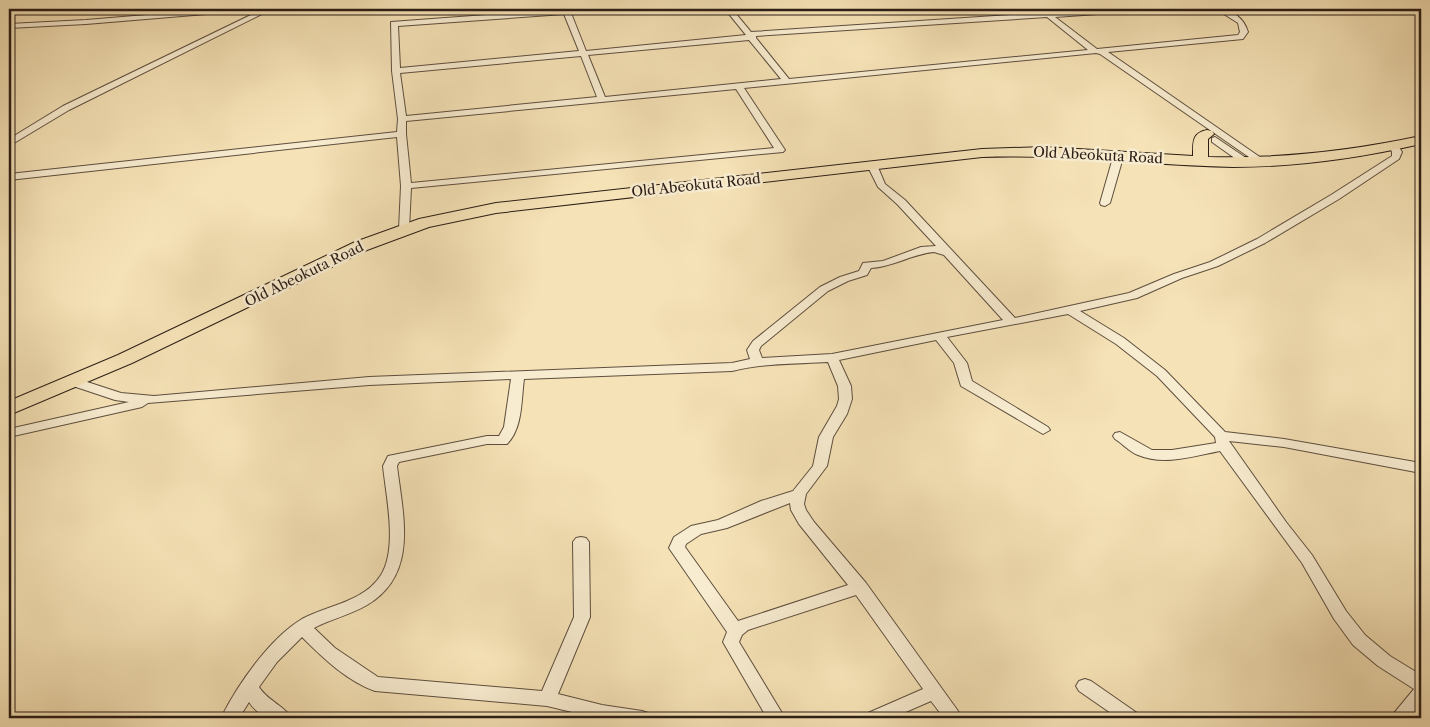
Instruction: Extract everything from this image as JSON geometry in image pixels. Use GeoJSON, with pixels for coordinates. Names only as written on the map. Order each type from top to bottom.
{"type":"FeatureCollection","features":[{"type":"Feature","properties":{"kind":"highway"},"geometry":{"type":"LineString","coordinates":[[1200,161],[1202,137],[1214,134]]}},
{"type":"Feature","properties":{"kind":"highway","name":"Old Abeokuta Road"},"geometry":{"type":"LineString","coordinates":[[9,409],[74,382],[199,324],[329,260],[404,229],[456,215],[496,208],[1016,150],[1119,154],[1200,161],[1254,162],[1328,158],[1421,140]]}},
{"type":"Feature","properties":{"kind":"street"},"geometry":{"type":"LineString","coordinates":[[9,26],[86,22],[242,9]]}},
{"type":"Feature","properties":{"kind":"street"},"geometry":{"type":"LineString","coordinates":[[9,143],[66,108],[268,9]]}},
{"type":"Feature","properties":{"kind":"street"},"geometry":{"type":"LineString","coordinates":[[404,229],[406,186],[394,24],[596,9]]}},
{"type":"Feature","properties":{"kind":"street"},"geometry":{"type":"LineString","coordinates":[[728,9],[787,81]]}},
{"type":"Feature","properties":{"kind":"street"},"geometry":{"type":"LineString","coordinates":[[1039,9],[1254,162]]}},
{"type":"Feature","properties":{"kind":"street"},"geometry":{"type":"LineString","coordinates":[[396,71],[751,35],[1140,9]]}},
{"type":"Feature","properties":{"kind":"street"},"geometry":{"type":"LineString","coordinates":[[402,119],[1240,37],[1244,32],[1241,22],[1220,9]]}},
{"type":"Feature","properties":{"kind":"street"},"geometry":{"type":"LineString","coordinates":[[567,11],[602,100]]}},
{"type":"Feature","properties":{"kind":"street"},"geometry":{"type":"LineString","coordinates":[[1097,52],[1254,162]]}},
{"type":"Feature","properties":{"kind":"street"},"geometry":{"type":"LineString","coordinates":[[406,186],[780,150],[738,86]]}},
{"type":"Feature","properties":{"kind":"street"},"geometry":{"type":"LineString","coordinates":[[9,177],[401,134]]}},
{"type":"Feature","properties":{"kind":"street"},"geometry":{"type":"LineString","coordinates":[[9,433],[154,400],[340,383],[732,367],[757,361],[776,362],[832,358],[1070,310],[1133,296],[1178,276],[1214,264],[1253,245],[1302,218],[1396,157],[1397,152],[1394,146]]}},
{"type":"Feature","properties":{"kind":"street"},"geometry":{"type":"LineString","coordinates":[[1106,202],[1119,154]]}},
{"type":"Feature","properties":{"kind":"street"},"geometry":{"type":"LineString","coordinates":[[872,165],[881,185],[901,202],[1012,322]]}},
{"type":"Feature","properties":{"kind":"street"},"geometry":{"type":"LineString","coordinates":[[757,361],[753,350],[757,344],[824,289],[844,279],[863,273],[867,265],[885,264],[921,250],[934,249],[946,252]]}},
{"type":"Feature","properties":{"kind":"street"},"geometry":{"type":"LineString","coordinates":[[1070,310],[1120,341],[1161,373],[1223,441],[1280,526],[1308,559],[1340,616],[1359,640],[1384,661],[1421,684]]}},
{"type":"Feature","properties":{"kind":"street"},"geometry":{"type":"LineString","coordinates":[[938,336],[957,356],[965,372],[966,383],[1043,430]]}},
{"type":"Feature","properties":{"kind":"street"},"geometry":{"type":"LineString","coordinates":[[832,358],[847,390],[846,400],[827,435],[820,466],[798,495],[796,504],[804,519],[860,587],[954,718]]}},
{"type":"Feature","properties":{"kind":"street"},"geometry":{"type":"LineString","coordinates":[[230,718],[267,662],[303,627],[358,603],[376,590],[389,575],[395,557],[396,524],[390,466],[393,459],[487,440],[502,441],[508,435],[511,427],[518,376]]}},
{"type":"Feature","properties":{"kind":"street"},"geometry":{"type":"LineString","coordinates":[[74,382],[120,397],[154,400]]}},
{"type":"Feature","properties":{"kind":"street"},"geometry":{"type":"LineString","coordinates":[[1120,436],[1143,452],[1154,455],[1164,455],[1223,441],[1284,444],[1421,468]]}},
{"type":"Feature","properties":{"kind":"street"},"geometry":{"type":"LineString","coordinates":[[736,631],[677,548],[679,541],[696,530],[722,524],[766,505],[798,495]]}},
{"type":"Feature","properties":{"kind":"street"},"geometry":{"type":"LineString","coordinates":[[547,699],[582,617],[581,542]]}},
{"type":"Feature","properties":{"kind":"street"},"geometry":{"type":"LineString","coordinates":[[776,718],[731,642],[736,631],[742,626],[860,587]]}},
{"type":"Feature","properties":{"kind":"street"},"geometry":{"type":"LineString","coordinates":[[303,627],[329,653],[375,684],[421,690],[547,699],[602,712],[642,718]]}},
{"type":"Feature","properties":{"kind":"street"},"geometry":{"type":"LineString","coordinates":[[1085,686],[1130,718]]}},
{"type":"Feature","properties":{"kind":"street"},"geometry":{"type":"LineString","coordinates":[[249,687],[259,702],[282,718]]}},
{"type":"Feature","properties":{"kind":"street"},"geometry":{"type":"LineString","coordinates":[[874,718],[934,692]]}},
{"type":"Feature","properties":{"kind":"street"},"geometry":{"type":"LineString","coordinates":[[1399,718],[1421,693]]}}]}
